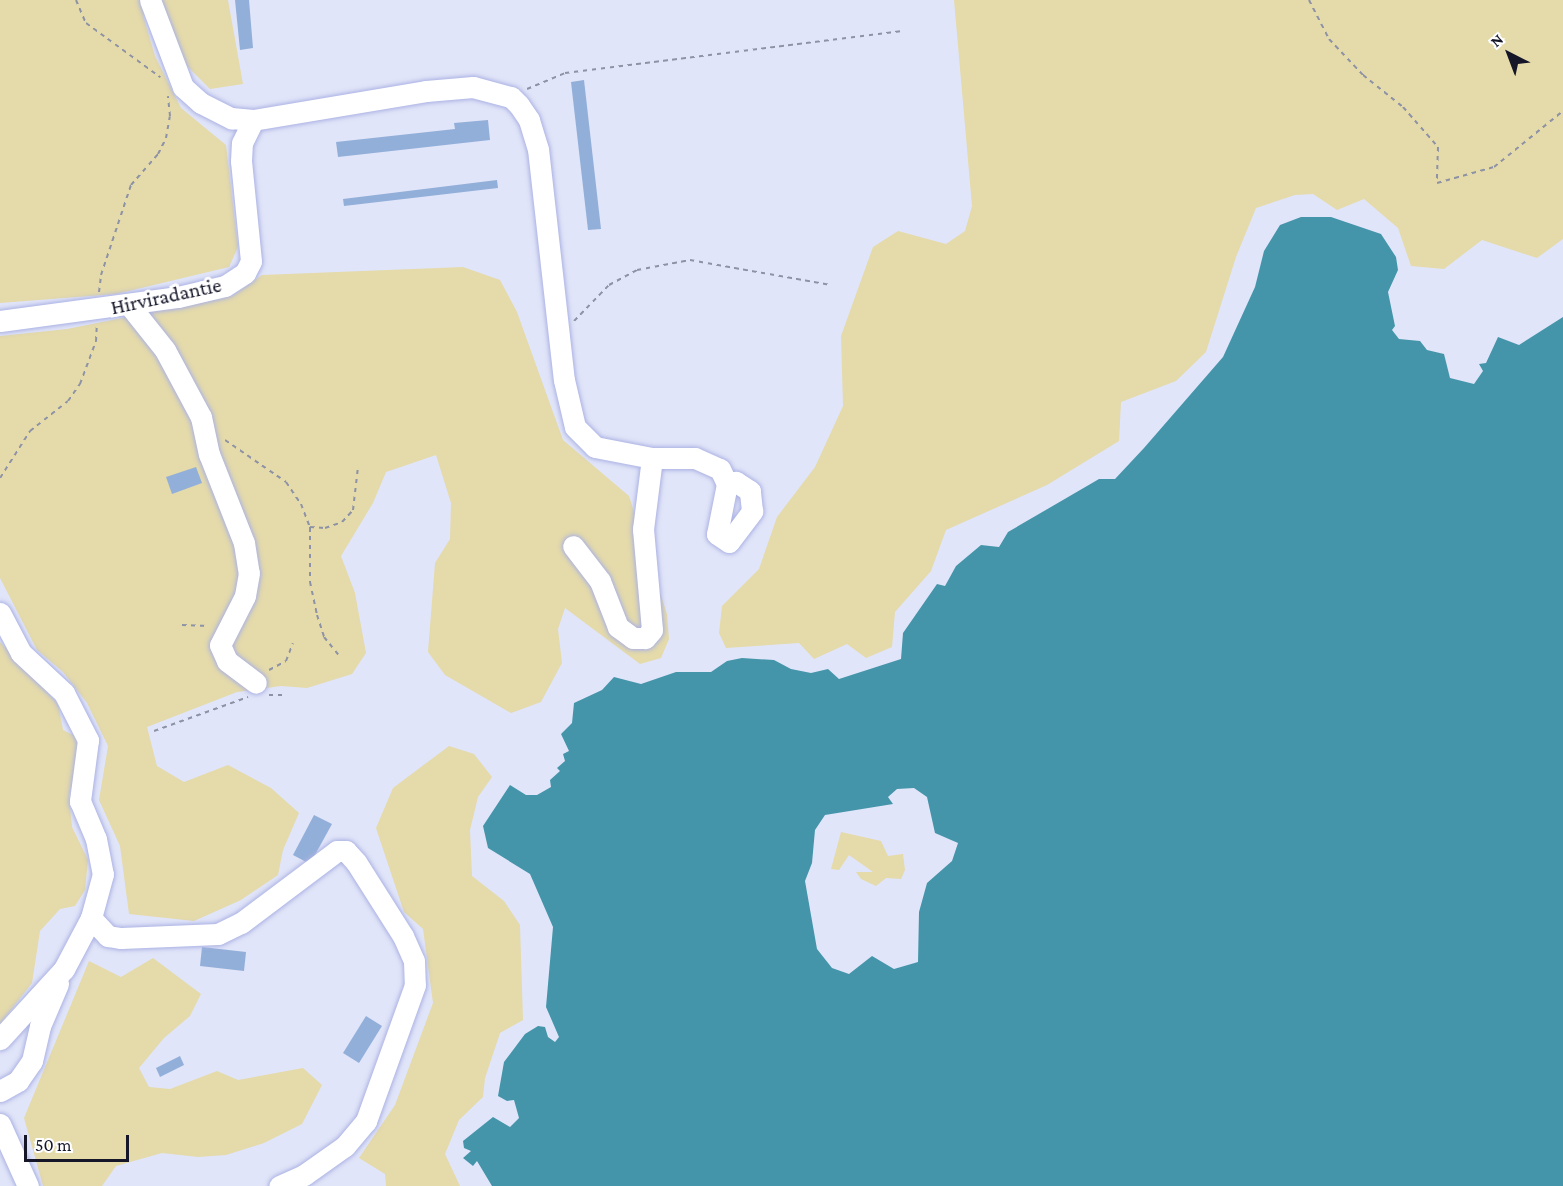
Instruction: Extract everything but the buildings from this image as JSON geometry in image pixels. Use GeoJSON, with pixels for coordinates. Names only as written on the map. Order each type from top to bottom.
{"type":"FeatureCollection","features":[{"type":"Feature","properties":{"kind":"street"},"geometry":{"type":"LineString","coordinates":[[150,0],[183,87],[201,103],[231,118],[253,120],[426,91],[473,87],[511,97],[529,120],[538,149],[559,335],[575,427],[595,447],[652,459],[695,458],[720,469],[727,484]]}},
{"type":"Feature","properties":{"kind":"street","name":"Hirviradantie"},"geometry":{"type":"LineString","coordinates":[[0,321],[130,306],[225,286],[245,273],[251,261],[241,161],[242,143],[253,120]]}},
{"type":"Feature","properties":{"kind":"street"},"geometry":{"type":"LineString","coordinates":[[130,306],[165,350],[201,417],[209,454],[244,543],[249,573],[245,596],[237,617],[225,629],[220,645],[227,662],[250,679]]}},
{"type":"Feature","properties":{"kind":"street"},"geometry":{"type":"LineString","coordinates":[[573,546],[595,572],[618,627],[633,638],[645,638],[652,630],[653,614],[643,529],[652,459]]}},
{"type":"Feature","properties":{"kind":"street"},"geometry":{"type":"LineString","coordinates":[[0,613],[21,653],[64,693],[88,740],[80,801],[96,839],[103,874],[91,918],[64,969],[40,1026],[32,1061],[18,1081],[0,1091]]}},
{"type":"Feature","properties":{"kind":"street"},"geometry":{"type":"LineString","coordinates":[[91,918],[108,936],[121,938],[218,934],[241,923],[337,851],[346,851],[356,862],[403,936],[414,961],[415,985],[366,1121],[345,1146],[290,1184]]}},
{"type":"Feature","properties":{"kind":"street"},"geometry":{"type":"LineString","coordinates":[[0,1039],[64,969]]}},
{"type":"Feature","properties":{"kind":"street"},"geometry":{"type":"LineString","coordinates":[[0,1124],[26,1185]]}},
{"type":"Feature","properties":{"kind":"path"},"geometry":{"type":"LineString","coordinates":[[76,0],[86,23],[151,68],[164,83]]}},
{"type":"Feature","properties":{"kind":"path"},"geometry":{"type":"LineString","coordinates":[[1309,0],[1329,39],[1363,75],[1403,107],[1438,147],[1437,183],[1494,167],[1563,111]]}},
{"type":"Feature","properties":{"kind":"path"},"geometry":{"type":"LineString","coordinates":[[511,97],[565,73],[900,31]]}},
{"type":"Feature","properties":{"kind":"path"},"geometry":{"type":"LineString","coordinates":[[0,478],[30,431],[68,401],[80,384],[96,340],[101,275],[131,185],[158,154],[166,138],[170,116],[166,91]]}},
{"type":"Feature","properties":{"kind":"path"},"geometry":{"type":"LineString","coordinates":[[559,335],[609,285],[637,270],[690,260],[831,285]]}},
{"type":"Feature","properties":{"kind":"path"},"geometry":{"type":"LineString","coordinates":[[221,437],[286,482],[310,527],[310,582],[324,638],[340,657]]}},
{"type":"Feature","properties":{"kind":"path"},"geometry":{"type":"LineString","coordinates":[[310,527],[325,528],[342,522],[353,510],[357,467]]}},
{"type":"Feature","properties":{"kind":"path"},"geometry":{"type":"LineString","coordinates":[[182,625],[225,629]]}},
{"type":"Feature","properties":{"kind":"path"},"geometry":{"type":"LineString","coordinates":[[154,731],[247,698],[255,692],[250,679],[286,661],[293,643]]}},
{"type":"Feature","properties":{"kind":"shaded area"},"geometry":{"type":"Polygon","coordinates":[[[0,0],[228,0],[243,84],[210,89],[187,66],[162,15],[143,15],[155,56],[181,108],[226,145],[238,247],[229,267],[116,294],[0,303],[0,0]]]}},
{"type":"Feature","properties":{"kind":"shaded area"},"geometry":{"type":"Polygon","coordinates":[[[954,0],[1563,0],[1563,239],[1537,258],[1482,240],[1444,269],[1411,266],[1398,228],[1364,199],[1337,210],[1313,194],[1295,195],[1256,208],[1236,257],[1206,352],[1176,381],[1121,402],[1119,441],[1047,485],[946,530],[931,571],[895,612],[892,647],[866,658],[847,644],[814,659],[799,643],[726,648],[719,633],[722,606],[759,569],[777,517],[815,467],[843,406],[841,336],[873,247],[898,231],[946,244],[965,231],[972,206],[954,0]]]}},
{"type":"Feature","properties":{"kind":"shaded area"},"geometry":{"type":"Polygon","coordinates":[[[463,267],[500,280],[517,312],[563,440],[629,496],[667,614],[669,639],[661,658],[640,664],[565,608],[558,629],[562,663],[541,702],[511,713],[445,675],[428,652],[435,563],[450,539],[451,503],[436,455],[386,472],[373,503],[341,556],[355,593],[366,653],[352,674],[307,688],[281,686],[237,692],[147,727],[157,766],[184,782],[228,765],[271,788],[299,813],[283,850],[278,875],[241,900],[194,921],[129,914],[120,846],[99,800],[108,746],[87,703],[63,672],[37,650],[0,578],[0,336],[67,329],[232,296],[262,275],[463,267]]]}},
{"type":"Feature","properties":{"kind":"shaded area"},"geometry":{"type":"Polygon","coordinates":[[[0,642],[58,704],[63,730],[75,736],[80,752],[69,796],[72,827],[88,860],[85,890],[75,906],[60,909],[40,931],[32,983],[0,1024],[0,642]]]}},
{"type":"Feature","properties":{"kind":"shaded area"},"geometry":{"type":"Polygon","coordinates":[[[449,746],[474,754],[492,777],[478,797],[470,830],[472,876],[504,901],[520,925],[523,1020],[500,1033],[485,1078],[483,1097],[459,1120],[445,1154],[460,1186],[386,1186],[385,1174],[359,1158],[395,1105],[433,1003],[423,929],[404,912],[376,828],[393,788],[449,746]]]}},
{"type":"Feature","properties":{"kind":"shaded area"},"geometry":{"type":"Polygon","coordinates":[[[841,832],[881,841],[888,856],[903,854],[905,870],[901,879],[886,878],[876,886],[861,879],[856,872],[873,872],[849,855],[839,870],[831,869],[841,832]]]}},
{"type":"Feature","properties":{"kind":"shaded area"},"geometry":{"type":"Polygon","coordinates":[[[153,958],[201,994],[190,1016],[164,1038],[139,1068],[149,1087],[170,1089],[217,1071],[238,1080],[303,1068],[322,1085],[302,1124],[264,1143],[226,1155],[198,1157],[162,1153],[116,1166],[102,1186],[43,1186],[24,1118],[89,961],[121,977],[153,958]]]}},
{"type":"Feature","properties":{"kind":"water"},"geometry":{"type":"Polygon","coordinates":[[[1301,217],[1331,217],[1381,234],[1396,257],[1398,270],[1388,292],[1395,326],[1392,330],[1399,339],[1420,341],[1427,350],[1444,354],[1450,378],[1474,384],[1483,371],[1479,364],[1486,363],[1498,337],[1519,345],[1563,317],[1563,1186],[492,1186],[477,1161],[473,1166],[463,1158],[471,1151],[464,1148],[463,1141],[493,1117],[510,1127],[519,1118],[514,1100],[507,1101],[498,1096],[504,1062],[525,1034],[538,1026],[545,1027],[548,1037],[555,1042],[559,1037],[546,1007],[553,927],[530,874],[488,848],[483,826],[510,785],[526,795],[537,795],[551,787],[550,780],[560,771],[557,768],[565,761],[563,754],[569,751],[561,734],[572,723],[574,703],[602,690],[614,677],[641,684],[676,672],[711,672],[727,661],[742,658],[774,660],[791,669],[811,673],[828,669],[839,679],[901,659],[903,633],[937,584],[945,586],[956,566],[981,545],[999,547],[1008,532],[1099,479],[1115,479],[1144,448],[1223,357],[1255,287],[1264,251],[1280,225],[1301,217]],[[914,788],[897,789],[888,797],[893,804],[825,815],[815,830],[812,863],[805,881],[817,949],[832,968],[849,974],[872,956],[894,969],[918,962],[919,912],[927,883],[952,861],[958,843],[935,833],[927,797],[914,788]]]}}]}
